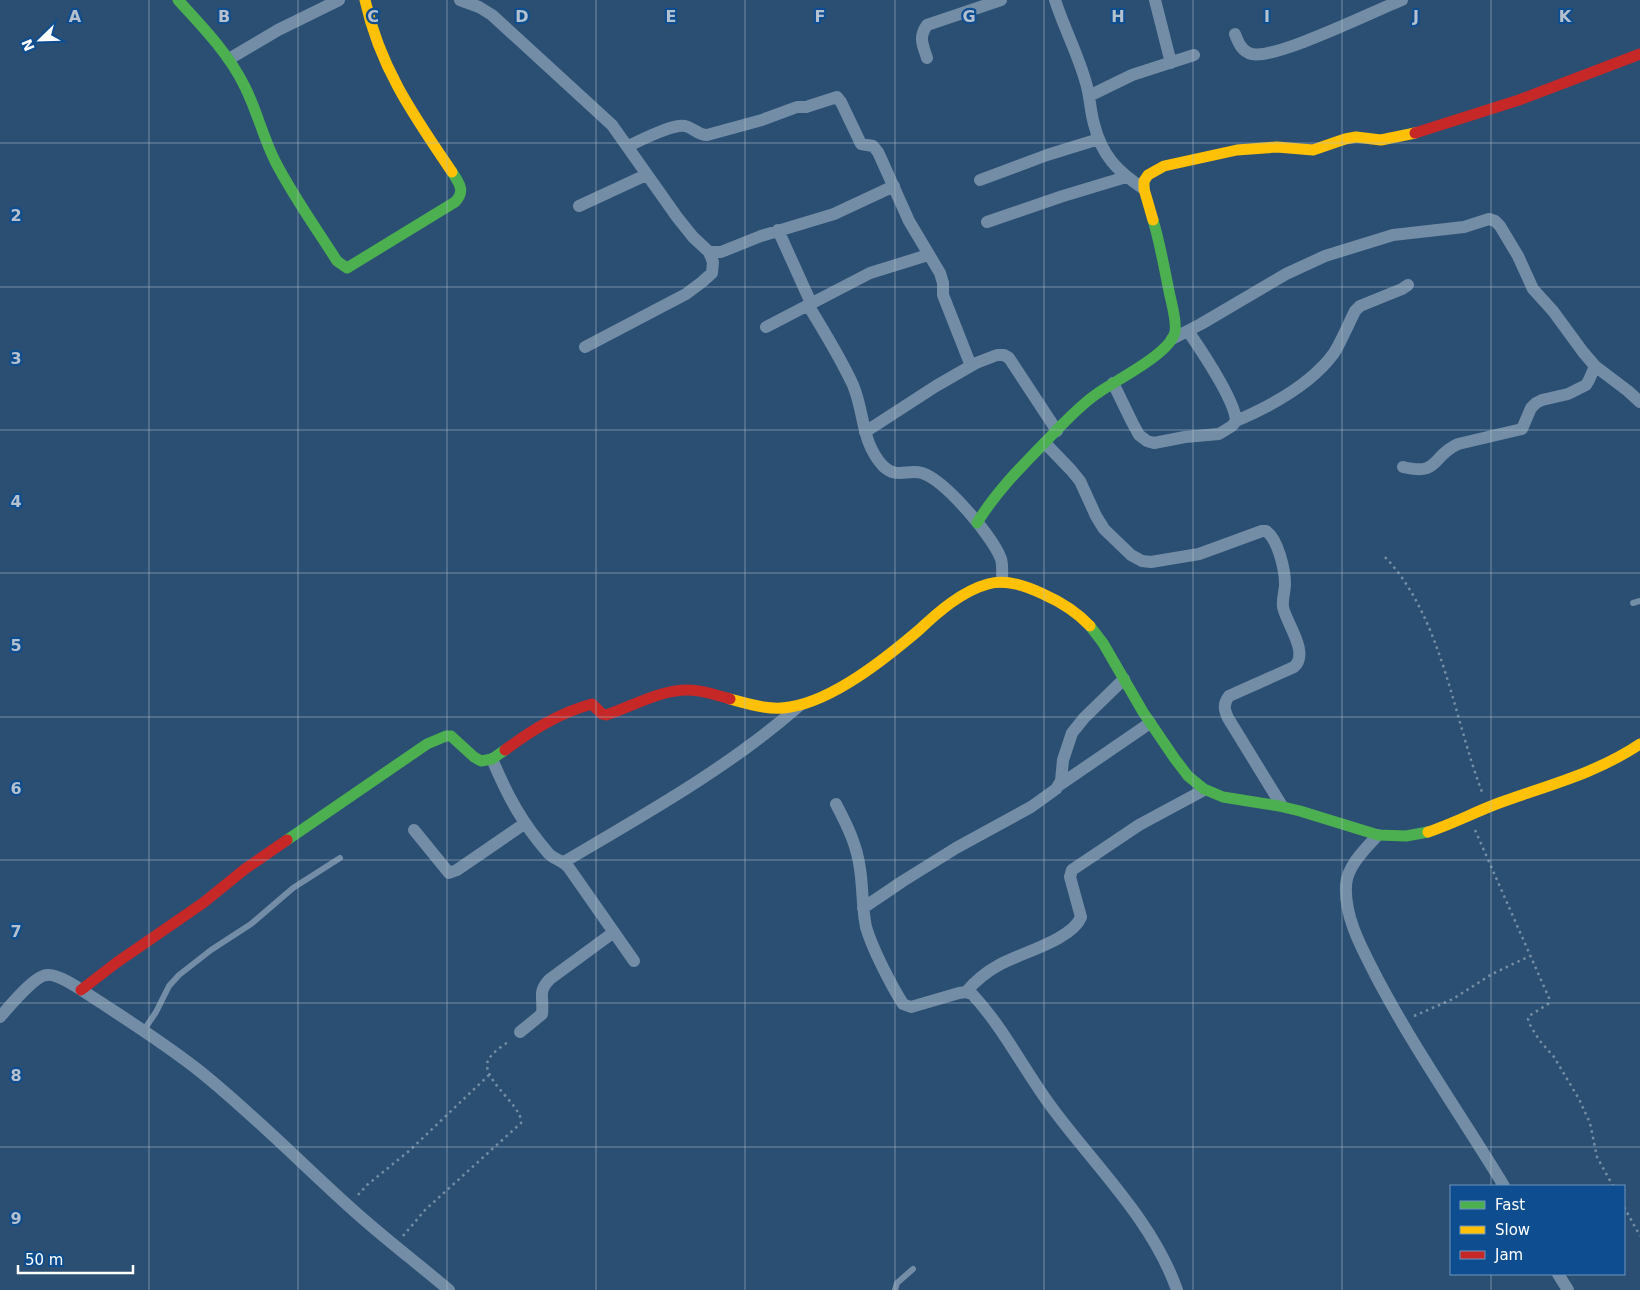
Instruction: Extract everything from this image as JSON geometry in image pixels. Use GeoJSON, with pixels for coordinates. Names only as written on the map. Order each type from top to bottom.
{"type":"FeatureCollection","features":[{"type":"Feature","properties":{"kind":"street"},"geometry":{"type":"LineString","coordinates":[[178,0],[229,58],[245,88],[260,126],[284,177],[337,261],[348,268],[450,206],[458,200],[462,193],[461,186],[422,127],[387,66],[375,38],[367,14],[365,0]]}},
{"type":"Feature","properties":{"kind":"street"},"geometry":{"type":"LineString","coordinates":[[229,58],[278,30],[339,0]]}},
{"type":"Feature","properties":{"kind":"street"},"geometry":{"type":"LineString","coordinates":[[460,0],[483,4],[497,20],[602,114],[628,146],[646,176],[693,238],[709,252],[713,262],[712,273],[702,282],[659,308],[585,346]]}},
{"type":"Feature","properties":{"kind":"street"},"geometry":{"type":"LineString","coordinates":[[927,58],[921,33],[927,25],[1001,0]]}},
{"type":"Feature","properties":{"kind":"street"},"geometry":{"type":"LineString","coordinates":[[1055,0],[1086,82],[1101,147],[1112,163],[1126,177],[1144,189]]}},
{"type":"Feature","properties":{"kind":"street"},"geometry":{"type":"LineString","coordinates":[[1155,0],[1171,63]]}},
{"type":"Feature","properties":{"kind":"street"},"geometry":{"type":"LineString","coordinates":[[1235,34],[1239,45],[1245,51],[1252,54],[1270,53],[1293,46],[1402,0]]}},
{"type":"Feature","properties":{"kind":"street"},"geometry":{"type":"LineString","coordinates":[[1172,339],[1175,331],[1172,307],[1156,231],[1144,189],[1144,181],[1154,170],[1176,163],[1237,150],[1270,147],[1313,150],[1356,137],[1381,140],[1409,135],[1519,100],[1640,54]]}},
{"type":"Feature","properties":{"kind":"street"},"geometry":{"type":"LineString","coordinates":[[1089,96],[1132,75],[1194,55]]}},
{"type":"Feature","properties":{"kind":"street"},"geometry":{"type":"LineString","coordinates":[[628,146],[675,127],[688,127],[702,135],[707,135],[762,120],[797,107],[810,106],[835,97],[841,102],[861,144],[873,146],[878,152],[909,221],[940,273],[943,283],[943,296],[971,366]]}},
{"type":"Feature","properties":{"kind":"street"},"geometry":{"type":"LineString","coordinates":[[980,180],[1038,158],[1099,139]]}},
{"type":"Feature","properties":{"kind":"street"},"geometry":{"type":"LineString","coordinates":[[579,206],[646,176]]}},
{"type":"Feature","properties":{"kind":"street"},"geometry":{"type":"LineString","coordinates":[[987,222],[1126,177]]}},
{"type":"Feature","properties":{"kind":"street"},"geometry":{"type":"LineString","coordinates":[[709,252],[721,252],[778,230],[834,214],[894,186]]}},
{"type":"Feature","properties":{"kind":"street"},"geometry":{"type":"LineString","coordinates":[[978,523],[997,494],[1083,404],[1149,361],[1172,339],[1286,274],[1325,256],[1393,235],[1464,227],[1489,219],[1495,221],[1512,244],[1533,288],[1595,366],[1640,402]]}},
{"type":"Feature","properties":{"kind":"street"},"geometry":{"type":"LineString","coordinates":[[778,230],[810,304],[852,384],[860,407],[865,432],[874,454],[884,468],[898,474],[914,472],[932,477],[947,490],[988,535],[999,555],[1002,582]]}},
{"type":"Feature","properties":{"kind":"street"},"geometry":{"type":"LineString","coordinates":[[766,327],[870,273],[928,255]]}},
{"type":"Feature","properties":{"kind":"street"},"geometry":{"type":"LineString","coordinates":[[1113,383],[1139,435],[1147,441],[1154,443],[1185,437],[1219,434],[1232,426],[1236,421],[1277,400],[1304,382],[1320,368],[1335,351],[1355,311],[1360,306],[1402,290],[1408,285]]}},
{"type":"Feature","properties":{"kind":"street"},"geometry":{"type":"LineString","coordinates":[[1188,331],[1210,365],[1233,408],[1236,421]]}},
{"type":"Feature","properties":{"kind":"street"},"geometry":{"type":"LineString","coordinates":[[865,432],[936,386],[971,366],[997,355],[1004,355],[1009,358],[1057,431]]}},
{"type":"Feature","properties":{"kind":"street"},"geometry":{"type":"LineString","coordinates":[[1403,466],[1420,470],[1427,469],[1449,448],[1458,444],[1522,429],[1531,408],[1536,403],[1568,394],[1586,385],[1595,366]]}},
{"type":"Feature","properties":{"kind":"street"},"geometry":{"type":"LineString","coordinates":[[1046,443],[1080,481],[1104,529],[1131,555],[1142,561],[1151,562],[1193,556],[1262,531],[1266,531],[1272,536],[1279,552],[1284,572],[1285,587],[1282,604],[1296,638],[1300,658],[1294,667],[1229,696],[1224,702],[1224,710],[1282,806]]}},
{"type":"Feature","properties":{"kind":"street"},"geometry":{"type":"LineString","coordinates":[[81,990],[116,963],[203,903],[245,869],[427,744],[446,736],[452,736],[474,757],[481,761],[492,759],[552,718],[566,711],[592,704],[602,714],[606,715],[658,693],[690,690],[719,694],[772,708],[800,705],[843,685],[881,661],[964,594],[978,586],[989,583],[1002,582],[1014,584],[1042,593],[1072,609],[1086,621],[1098,635],[1150,723],[1177,762],[1192,780],[1204,790],[1227,798],[1282,806],[1378,835],[1392,837],[1416,835],[1443,827],[1488,807],[1599,769],[1640,744]]}},
{"type":"Feature","properties":{"kind":"street"},"geometry":{"type":"LineString","coordinates":[[1058,786],[1061,781],[1067,746],[1072,733],[1084,718],[1124,679]]}},
{"type":"Feature","properties":{"kind":"street"},"geometry":{"type":"LineString","coordinates":[[564,862],[661,804],[748,748],[800,705]]}},
{"type":"Feature","properties":{"kind":"street"},"geometry":{"type":"LineString","coordinates":[[863,908],[956,848],[1045,798],[1058,786],[1150,723]]}},
{"type":"Feature","properties":{"kind":"street"},"geometry":{"type":"LineString","coordinates":[[492,759],[505,789],[524,824],[552,858],[564,862],[634,961]]}},
{"type":"Feature","properties":{"kind":"street"},"geometry":{"type":"LineString","coordinates":[[966,992],[975,981],[1000,964],[1062,935],[1079,923],[1081,917],[1070,877],[1072,870],[1139,825],[1204,790]]}},
{"type":"Feature","properties":{"kind":"street"},"geometry":{"type":"LineString","coordinates":[[836,804],[851,833],[858,858],[867,928],[903,1004],[911,1007],[950,995],[966,992],[972,994],[1051,1108],[1144,1225],[1165,1258],[1176,1290]]}},
{"type":"Feature","properties":{"kind":"street"},"geometry":{"type":"LineString","coordinates":[[414,830],[449,873],[457,870],[524,824]]}},
{"type":"Feature","properties":{"kind":"street"},"geometry":{"type":"LineString","coordinates":[[1378,835],[1351,869],[1345,884],[1347,906],[1354,930],[1365,956],[1402,1022],[1503,1185]]}},
{"type":"Feature","properties":{"kind":"street"},"geometry":{"type":"LineString","coordinates":[[520,1032],[542,1014],[541,993],[543,986],[614,932]]}},
{"type":"Feature","properties":{"kind":"street"},"geometry":{"type":"LineString","coordinates":[[0,1017],[43,975],[57,976],[81,990],[144,1030],[202,1073],[291,1151],[354,1210],[449,1290]]}},
{"type":"Feature","properties":{"kind":"street"},"geometry":{"type":"LineString","coordinates":[[1559,1275],[1568,1290]]}},
{"type":"Feature","properties":{"kind":"lane"},"geometry":{"type":"LineString","coordinates":[[144,1030],[156,1012],[169,986],[179,976],[211,950],[251,924],[293,888],[340,858]]}},
{"type":"Feature","properties":{"kind":"lane"},"geometry":{"type":"LineString","coordinates":[[895,1290],[897,1283],[913,1269]]}},
{"type":"Feature","properties":{"kind":"path"},"geometry":{"type":"LineString","coordinates":[[1385,557],[1411,591],[1436,648],[1471,763],[1488,807]]}},
{"type":"Feature","properties":{"kind":"path"},"geometry":{"type":"LineString","coordinates":[[1469,816],[1548,993],[1548,1004],[1529,1016],[1529,1022],[1540,1041],[1554,1057],[1579,1099],[1590,1123],[1597,1157],[1612,1185]]}},
{"type":"Feature","properties":{"kind":"path"},"geometry":{"type":"LineString","coordinates":[[1402,1022],[1454,999],[1492,974],[1530,956]]}},
{"type":"Feature","properties":{"kind":"path"},"geometry":{"type":"LineString","coordinates":[[400,1250],[403,1237],[425,1210],[521,1123],[522,1120],[518,1112],[490,1074],[487,1062],[490,1056],[520,1032]]}},
{"type":"Feature","properties":{"kind":"path"},"geometry":{"type":"LineString","coordinates":[[354,1210],[354,1202],[367,1185],[409,1152],[490,1074]]}},
{"type":"Feature","properties":{"kind":"path"},"geometry":{"type":"LineString","coordinates":[[1625,1208],[1640,1236]]}},
{"type":"Feature","properties":{"kind":"traffic: fast"},"geometry":{"type":"LineString","coordinates":[[178,0],[215,41],[239,75],[282,174],[337,261],[347,268],[455,202],[461,191],[459,183],[452,172]]}},
{"type":"Feature","properties":{"kind":"traffic: fast"},"geometry":{"type":"LineString","coordinates":[[977,523],[993,499],[1011,478],[1073,413],[1098,393],[1153,358],[1171,340],[1175,332],[1175,317],[1153,220]]}},
{"type":"Feature","properties":{"kind":"traffic: fast"},"geometry":{"type":"LineString","coordinates":[[1090,626],[1103,643],[1143,712],[1175,759],[1188,776],[1204,789],[1223,797],[1300,811],[1378,835],[1406,836],[1428,832]]}},
{"type":"Feature","properties":{"kind":"traffic: fast"},"geometry":{"type":"LineString","coordinates":[[287,840],[427,744],[446,736],[451,736],[481,761],[492,759],[505,750]]}},
{"type":"Feature","properties":{"kind":"traffic: slow"},"geometry":{"type":"LineString","coordinates":[[365,0],[371,25],[389,70],[424,131],[452,172]]}},
{"type":"Feature","properties":{"kind":"traffic: slow"},"geometry":{"type":"LineString","coordinates":[[1153,220],[1144,189],[1144,181],[1148,175],[1164,166],[1237,150],[1277,147],[1313,150],[1356,137],[1381,140],[1415,133]]}},
{"type":"Feature","properties":{"kind":"traffic: slow"},"geometry":{"type":"LineString","coordinates":[[730,699],[760,706],[782,708],[807,703],[824,696],[875,665],[951,603],[978,587],[988,584],[1002,582],[1037,591],[1068,607],[1090,626]]}},
{"type":"Feature","properties":{"kind":"traffic: slow"},"geometry":{"type":"LineString","coordinates":[[1428,832],[1499,803],[1589,771],[1640,744]]}},
{"type":"Feature","properties":{"kind":"traffic: jam"},"geometry":{"type":"LineString","coordinates":[[1415,133],[1519,100],[1640,54]]}},
{"type":"Feature","properties":{"kind":"traffic: jam"},"geometry":{"type":"LineString","coordinates":[[505,750],[546,723],[568,712],[592,704],[602,714],[606,715],[656,696],[677,691],[699,691],[730,699]]}},
{"type":"Feature","properties":{"kind":"traffic: jam"},"geometry":{"type":"LineString","coordinates":[[81,990],[287,840]]}}]}
